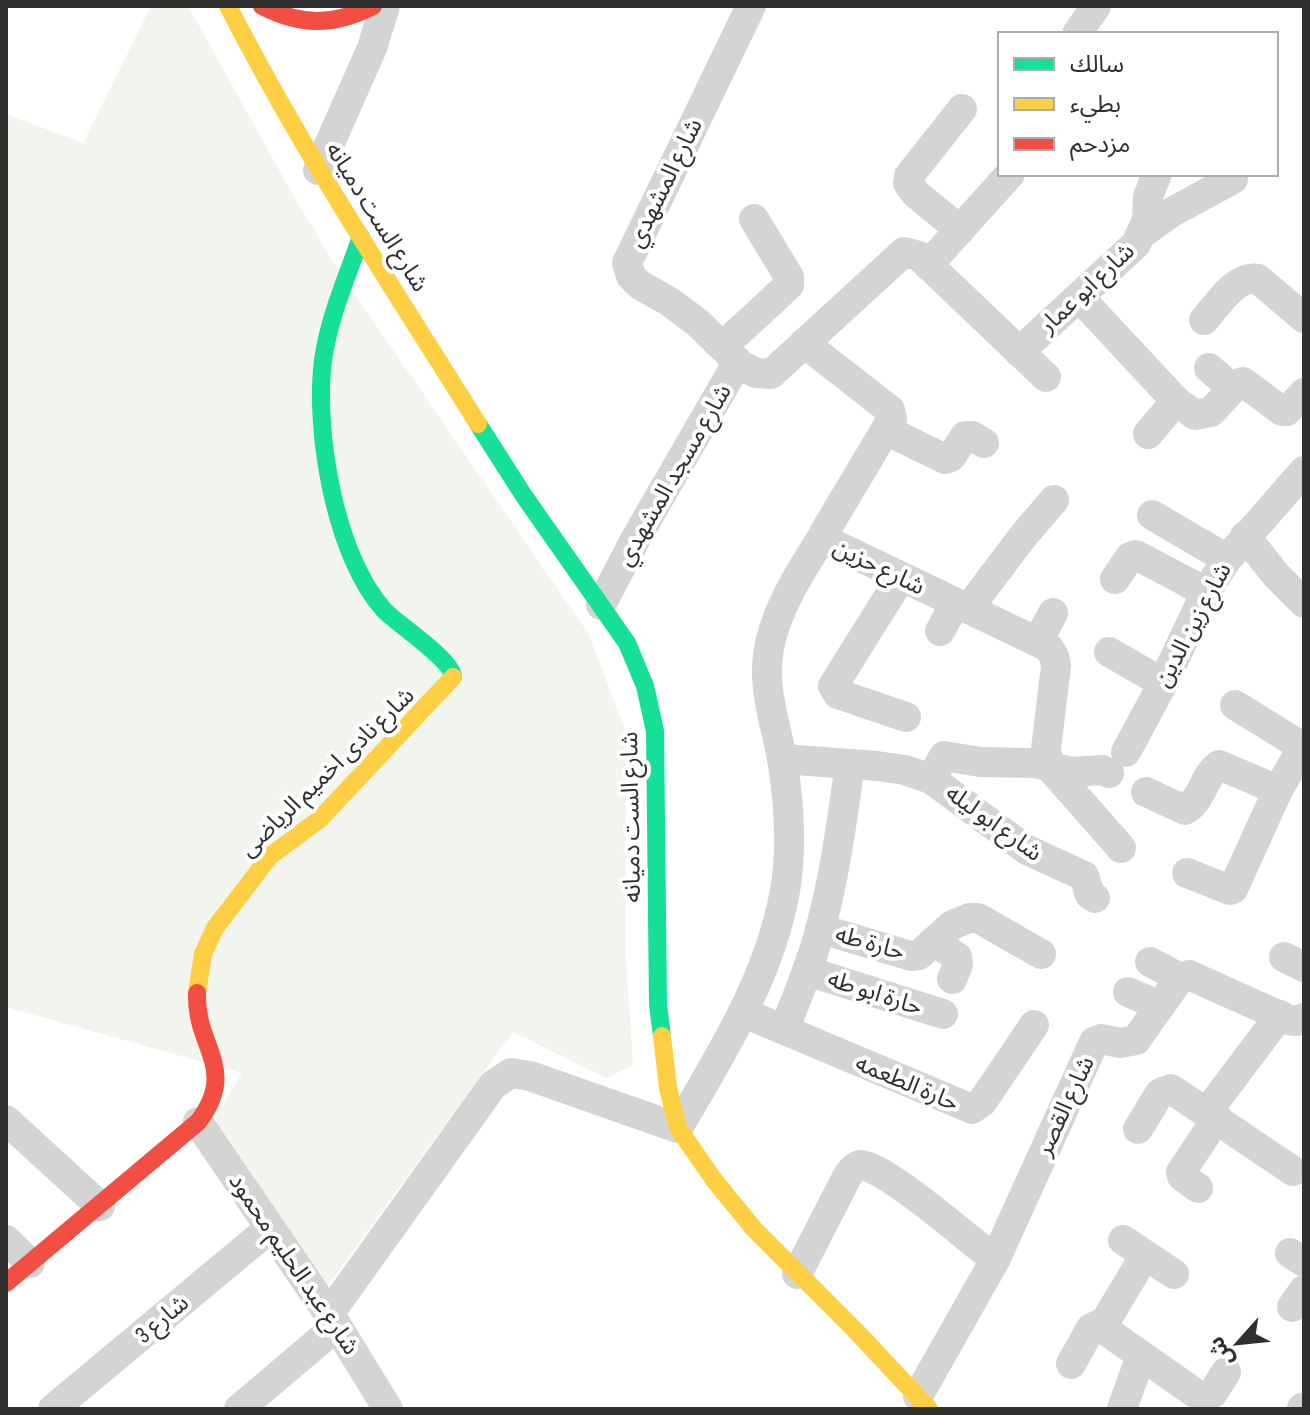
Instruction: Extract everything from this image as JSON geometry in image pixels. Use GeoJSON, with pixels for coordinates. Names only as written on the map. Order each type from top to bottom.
{"type":"FeatureCollection","features":[{"type":"Feature","properties":{"kind":"street","name":"شارع الست دميانه"},"geometry":{"type":"LineString","coordinates":[[228,6],[318,170],[524,496],[627,643],[645,686],[655,731],[658,1005],[668,1088],[678,1128],[734,1204],[914,1402]]}},
{"type":"Feature","properties":{"kind":"street"},"geometry":{"type":"LineString","coordinates":[[262,6],[281,17],[304,23],[328,24],[351,18],[373,6]]}},
{"type":"Feature","properties":{"kind":"street"},"geometry":{"type":"LineString","coordinates":[[318,170],[372,48],[385,6]]}},
{"type":"Feature","properties":{"kind":"street","name":"شارع المشهدي"},"geometry":{"type":"LineString","coordinates":[[732,356],[670,302],[640,285],[631,276],[627,263],[751,6]]}},
{"type":"Feature","properties":{"kind":"street"},"geometry":{"type":"LineString","coordinates":[[1078,32],[1096,6]]}},
{"type":"Feature","properties":{"kind":"street"},"geometry":{"type":"LineString","coordinates":[[960,230],[915,193],[908,183],[909,176],[962,109]]}},
{"type":"Feature","properties":{"kind":"street"},"geometry":{"type":"LineString","coordinates":[[1008,176],[928,265],[1046,377]]}},
{"type":"Feature","properties":{"kind":"street"},"geometry":{"type":"LineString","coordinates":[[1131,176],[1152,185]]}},
{"type":"Feature","properties":{"kind":"street"},"geometry":{"type":"LineString","coordinates":[[1144,232],[1182,206],[1233,179]]}},
{"type":"Feature","properties":{"kind":"street","name":"شارع ابو عمار"},"geometry":{"type":"LineString","coordinates":[[1019,352],[1136,244],[1144,232],[1152,185]]}},
{"type":"Feature","properties":{"kind":"street"},"geometry":{"type":"LineString","coordinates":[[732,356],[789,285],[789,277],[754,219]]}},
{"type":"Feature","properties":{"kind":"street","name":"شارع نادى اخميم الرياضى"},"geometry":{"type":"LineString","coordinates":[[6,1283],[198,1122],[211,1105],[216,1089],[215,1064],[196,1011],[200,968],[215,928],[270,856],[320,819],[453,679],[449,665],[390,616],[375,599],[353,562],[338,520],[325,428],[322,362],[331,322],[361,237]]}},
{"type":"Feature","properties":{"kind":"street","name":"شارع مسجد المشهدي"},"geometry":{"type":"LineString","coordinates":[[732,356],[763,375],[771,374],[904,252],[912,252],[928,265]]}},
{"type":"Feature","properties":{"kind":"street"},"geometry":{"type":"LineString","coordinates":[[1204,320],[1238,283],[1251,278],[1258,279],[1304,318]]}},
{"type":"Feature","properties":{"kind":"street"},"geometry":{"type":"LineString","coordinates":[[1079,297],[1188,411],[1204,415],[1211,412],[1232,388],[1243,382],[1282,411],[1287,411],[1304,393]]}},
{"type":"Feature","properties":{"kind":"street"},"geometry":{"type":"LineString","coordinates":[[804,343],[890,410],[892,419],[888,431],[945,459],[951,457],[965,436],[972,436],[984,443]]}},
{"type":"Feature","properties":{"kind":"street","name":"شارع مسجد المشهدي"},"geometry":{"type":"LineString","coordinates":[[601,605],[732,372],[732,356]]}},
{"type":"Feature","properties":{"kind":"street"},"geometry":{"type":"LineString","coordinates":[[1209,368],[1232,388]]}},
{"type":"Feature","properties":{"kind":"street"},"geometry":{"type":"LineString","coordinates":[[1148,434],[1176,401]]}},
{"type":"Feature","properties":{"kind":"street","name":"شارع حزين"},"geometry":{"type":"LineString","coordinates":[[913,408],[888,431],[823,536],[828,543],[1038,641]]}},
{"type":"Feature","properties":{"kind":"street","name":"شارع زين الدين"},"geometry":{"type":"LineString","coordinates":[[1049,766],[1073,772],[1118,763],[1156,696],[1206,592],[1236,547],[1304,471]]}},
{"type":"Feature","properties":{"kind":"street"},"geometry":{"type":"LineString","coordinates":[[940,631],[1054,500]]}},
{"type":"Feature","properties":{"kind":"street"},"geometry":{"type":"LineString","coordinates":[[1152,515],[1236,547],[1276,575],[1304,603]]}},
{"type":"Feature","properties":{"kind":"street"},"geometry":{"type":"LineString","coordinates":[[239,1409],[333,1320],[493,1085],[511,1073],[530,1076],[678,1128],[744,1013],[770,953],[785,890],[789,825],[782,759],[769,709],[767,675],[770,641],[780,609],[823,536]]}},
{"type":"Feature","properties":{"kind":"street"},"geometry":{"type":"LineString","coordinates":[[1115,579],[1130,557],[1136,555],[1206,592]]}},
{"type":"Feature","properties":{"kind":"street"},"geometry":{"type":"LineString","coordinates":[[901,577],[833,686],[838,694],[906,717]]}},
{"type":"Feature","properties":{"kind":"street"},"geometry":{"type":"LineString","coordinates":[[1053,613],[1038,641],[1048,647],[1056,666],[1046,749],[1049,766],[1121,848]]}},
{"type":"Feature","properties":{"kind":"street"},"geometry":{"type":"LineString","coordinates":[[1109,652],[1156,696],[1127,707],[1119,705]]}},
{"type":"Feature","properties":{"kind":"street"},"geometry":{"type":"LineString","coordinates":[[1187,873],[1233,889],[1278,790],[1302,753],[1235,705]]}},
{"type":"Feature","properties":{"kind":"street"},"geometry":{"type":"LineString","coordinates":[[931,779],[944,756],[980,762],[1049,766]]}},
{"type":"Feature","properties":{"kind":"street","name":"شارع ابو ليله"},"geometry":{"type":"LineString","coordinates":[[782,759],[905,770],[931,779],[1027,850],[1084,876],[1090,895],[1095,898]]}},
{"type":"Feature","properties":{"kind":"street"},"geometry":{"type":"LineString","coordinates":[[784,1030],[821,929],[850,764]]}},
{"type":"Feature","properties":{"kind":"street"},"geometry":{"type":"LineString","coordinates":[[1146,792],[1185,810],[1194,805],[1212,771],[1219,765],[1278,790]]}},
{"type":"Feature","properties":{"kind":"street","name":"حارة طه"},"geometry":{"type":"LineString","coordinates":[[821,929],[911,956],[919,955],[960,920],[978,918],[1041,954]]}},
{"type":"Feature","properties":{"kind":"street"},"geometry":{"type":"LineString","coordinates":[[934,941],[957,957],[958,965],[952,979]]}},
{"type":"Feature","properties":{"kind":"street"},"geometry":{"type":"LineString","coordinates":[[1150,962],[1180,978],[1189,975],[1199,977],[1292,1017],[1212,1115],[1181,1172],[1198,1188]]}},
{"type":"Feature","properties":{"kind":"street","name":"حارة ابو طه"},"geometry":{"type":"LineString","coordinates":[[807,971],[943,1014]]}},
{"type":"Feature","properties":{"kind":"street","name":"شارع القصر"},"geometry":{"type":"LineString","coordinates":[[914,1402],[995,1260],[1094,1042],[1101,1039],[1120,1043],[1136,1040],[1180,978]]}},
{"type":"Feature","properties":{"kind":"street"},"geometry":{"type":"LineString","coordinates":[[1128,992],[1160,1006]]}},
{"type":"Feature","properties":{"kind":"street","name":"حارة الطعمه"},"geometry":{"type":"LineString","coordinates":[[744,1013],[972,1109],[982,1102],[1034,1025]]}},
{"type":"Feature","properties":{"kind":"street"},"geometry":{"type":"LineString","coordinates":[[1138,1129],[1165,1090],[1176,1091],[1293,1171]]}},
{"type":"Feature","properties":{"kind":"street"},"geometry":{"type":"LineString","coordinates":[[6,1120],[100,1206]]}},
{"type":"Feature","properties":{"kind":"street","name":"شارع عبد الحليم محمود"},"geometry":{"type":"LineString","coordinates":[[198,1122],[333,1320],[388,1409]]}},
{"type":"Feature","properties":{"kind":"street"},"geometry":{"type":"LineString","coordinates":[[797,1274],[851,1169],[860,1165],[869,1167],[913,1195],[995,1260]]}},
{"type":"Feature","properties":{"kind":"street","name":"شارع 3"},"geometry":{"type":"LineString","coordinates":[[53,1409],[270,1228]]}},
{"type":"Feature","properties":{"kind":"street"},"geometry":{"type":"LineString","coordinates":[[6,1240],[30,1263]]}},
{"type":"Feature","properties":{"kind":"street"},"geometry":{"type":"LineString","coordinates":[[1102,1327],[1134,1248],[1174,1274]]}},
{"type":"Feature","properties":{"kind":"street"},"geometry":{"type":"LineString","coordinates":[[1071,1364],[1094,1325],[1102,1327],[1202,1398],[1213,1393],[1226,1372]]}},
{"type":"Feature","properties":{"kind":"street"},"geometry":{"type":"LineString","coordinates":[[1124,1408],[1141,1356]]}},
{"type":"Feature","properties":{"kind":"shaded area"},"geometry":{"type":"Polygon","coordinates":[[[151,6],[188,6],[340,273],[588,633],[626,732],[626,959],[633,1065],[606,1078],[513,1032],[326,1288],[214,1122],[242,1073],[6,1007],[6,114],[83,143],[151,6]]]}},
{"type":"Feature","properties":{"kind":"traffic: fast"},"geometry":{"type":"LineString","coordinates":[[361,237],[334,313],[323,360],[322,421],[332,491],[341,526],[367,587],[384,610],[444,661],[453,677]]}},
{"type":"Feature","properties":{"kind":"traffic: fast"},"geometry":{"type":"LineString","coordinates":[[478,424],[524,496],[627,643],[645,686],[655,731],[658,1005],[662,1036]]}},
{"type":"Feature","properties":{"kind":"traffic: slow"},"geometry":{"type":"LineString","coordinates":[[228,6],[317,166],[478,424]]}},
{"type":"Feature","properties":{"kind":"traffic: slow"},"geometry":{"type":"LineString","coordinates":[[197,993],[203,954],[215,928],[270,856],[320,819],[453,677]]}},
{"type":"Feature","properties":{"kind":"traffic: slow"},"geometry":{"type":"LineString","coordinates":[[662,1036],[668,1088],[678,1128],[714,1180],[754,1229],[929,1409]]}},
{"type":"Feature","properties":{"kind":"traffic: jam"},"geometry":{"type":"LineString","coordinates":[[262,6],[290,17],[318,21],[345,17],[373,6]]}},
{"type":"Feature","properties":{"kind":"traffic: jam"},"geometry":{"type":"LineString","coordinates":[[6,1283],[198,1122],[210,1103],[215,1072],[198,1012],[197,993]]}}]}
